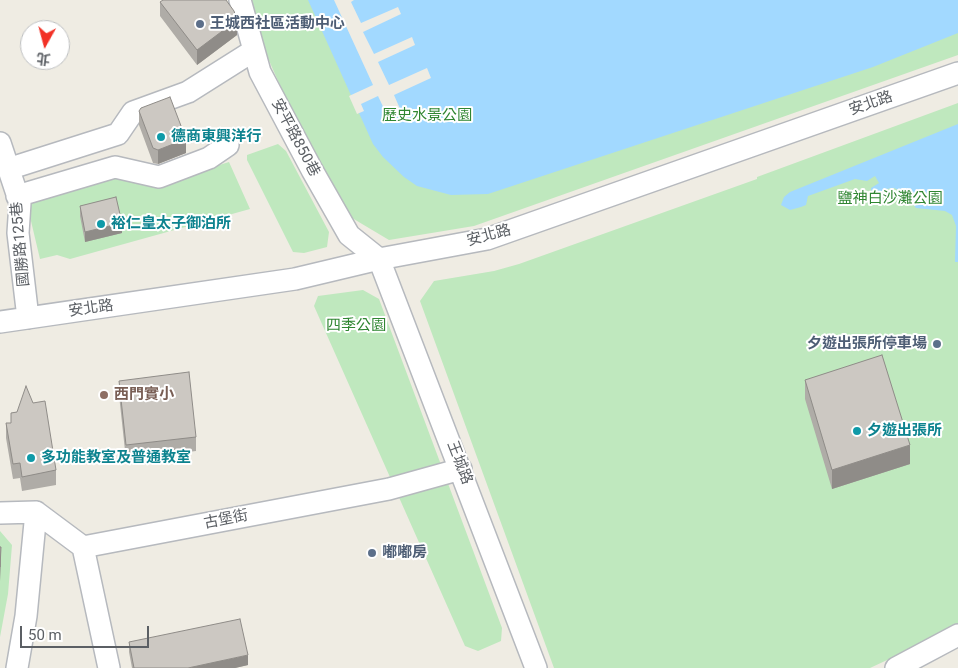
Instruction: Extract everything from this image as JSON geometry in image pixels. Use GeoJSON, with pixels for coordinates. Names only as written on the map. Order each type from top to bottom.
{"type":"FeatureCollection","features":[{"type":"Feature","properties":{"kind":"street","name":"安平路850巷"},"geometry":{"type":"LineString","coordinates":[[240,0],[260,72],[348,235],[379,259]]}},
{"type":"Feature","properties":{"kind":"street"},"geometry":{"type":"LineString","coordinates":[[8,169],[118,134],[133,112],[188,92],[254,51]]}},
{"type":"Feature","properties":{"kind":"street","name":"安北路"},"geometry":{"type":"LineString","coordinates":[[0,322],[295,279],[379,259],[487,239],[958,73]]}},
{"type":"Feature","properties":{"kind":"street","name":"國勝路125巷"},"geometry":{"type":"LineString","coordinates":[[0,143],[20,203],[18,233],[28,318]]}},
{"type":"Feature","properties":{"kind":"street"},"geometry":{"type":"LineString","coordinates":[[17,196],[115,166],[159,177],[209,158],[228,145]]}},
{"type":"Feature","properties":{"kind":"street","name":"王城路"},"geometry":{"type":"LineString","coordinates":[[379,259],[536,668]]}},
{"type":"Feature","properties":{"kind":"street","name":"古堡街"},"geometry":{"type":"LineString","coordinates":[[84,547],[390,489],[461,469]]}},
{"type":"Feature","properties":{"kind":"street"},"geometry":{"type":"LineString","coordinates":[[17,668],[26,616],[36,512]]}},
{"type":"Feature","properties":{"kind":"street"},"geometry":{"type":"LineString","coordinates":[[0,513],[36,512],[84,547],[109,668]]}},
{"type":"Feature","properties":{"kind":"street"},"geometry":{"type":"LineString","coordinates":[[896,668],[958,635]]}},
{"type":"Feature","properties":{"kind":"green space","name":"歷史水景公園"},"geometry":{"type":"Polygon","coordinates":[[[252,0],[958,0],[958,55],[474,226],[389,240],[347,215],[293,115],[260,40],[252,0]]]}},
{"type":"Feature","properties":{"kind":"green space","name":"鹽神白沙灘公園"},"geometry":{"type":"Polygon","coordinates":[[[958,103],[958,627],[870,668],[554,668],[420,301],[434,281],[494,271],[519,264],[757,179],[757,177],[958,103]]]}},
{"type":"Feature","properties":{"kind":"green space"},"geometry":{"type":"Polygon","coordinates":[[[278,144],[286,151],[329,232],[327,247],[304,253],[293,252],[247,160],[247,155],[278,144]]]}},
{"type":"Feature","properties":{"kind":"green space"},"geometry":{"type":"Polygon","coordinates":[[[229,162],[250,209],[70,259],[57,255],[40,259],[26,200],[124,172],[159,184],[229,162]]]}},
{"type":"Feature","properties":{"kind":"green space","name":"四季公園"},"geometry":{"type":"Polygon","coordinates":[[[363,290],[379,299],[502,628],[501,641],[478,651],[465,646],[314,306],[318,296],[363,290]]]}},
{"type":"Feature","properties":{"kind":"green space"},"geometry":{"type":"Polygon","coordinates":[[[0,531],[12,545],[8,594],[0,637],[0,531]]]}},
{"type":"Feature","properties":{"kind":"water","name":"歷史水景公園"},"geometry":{"type":"Polygon","coordinates":[[[308,0],[958,0],[958,33],[873,67],[488,194],[451,195],[417,186],[404,177],[383,157],[373,144],[308,0]]]}},
{"type":"Feature","properties":{"kind":"water"},"geometry":{"type":"Polygon","coordinates":[[[958,124],[958,262],[955,262],[956,226],[952,215],[945,211],[916,208],[903,192],[894,188],[886,189],[872,198],[871,188],[879,183],[875,176],[867,181],[855,179],[808,196],[806,205],[801,207],[790,210],[781,205],[784,197],[790,192],[958,124]]]}},
{"type":"Feature","properties":{"kind":"pier"},"geometry":{"type":"Polygon","coordinates":[[[334,0],[354,0],[351,2],[361,23],[398,7],[401,14],[363,32],[374,54],[412,37],[415,45],[378,62],[389,85],[427,68],[431,78],[394,95],[401,111],[388,117],[378,96],[361,104],[364,111],[357,114],[349,96],[373,85],[334,0]]]}},
{"type":"Feature","properties":{"kind":"building","name":"王城西社區活動中心"},"geometry":{"type":"Polygon","coordinates":[[[163,0],[226,0],[234,11],[237,20],[197,50],[160,2],[163,0]]]}},
{"type":"Feature","properties":{"kind":"building"},"geometry":{"type":"Polygon","coordinates":[[[170,97],[186,139],[158,150],[153,148],[139,111],[141,108],[170,97]]]}},
{"type":"Feature","properties":{"kind":"building"},"geometry":{"type":"Polygon","coordinates":[[[116,197],[122,223],[85,232],[80,206],[116,197]]]}},
{"type":"Feature","properties":{"kind":"building","name":"夕遊出張所"},"geometry":{"type":"Polygon","coordinates":[[[882,355],[910,445],[832,470],[805,380],[882,355]]]}},
{"type":"Feature","properties":{"kind":"building"},"geometry":{"type":"Polygon","coordinates":[[[189,372],[196,437],[126,445],[119,381],[189,372]]]}},
{"type":"Feature","properties":{"kind":"building","name":"多功能教室及普通教室"},"geometry":{"type":"Polygon","coordinates":[[[26,386],[33,403],[45,401],[56,470],[22,477],[20,463],[13,464],[6,423],[11,423],[11,413],[17,412],[26,386]]]}},
{"type":"Feature","properties":{"kind":"building"},"geometry":{"type":"Polygon","coordinates":[[[240,619],[248,655],[188,668],[134,668],[129,642],[240,619]]]}},
{"type":"Feature","properties":{"kind":"place","name":"王城西社區活動中心"},"geometry":{"type":"Point","coordinates":[200,24]}},
{"type":"Feature","properties":{"kind":"place","name":"德商東興洋行"},"geometry":{"type":"Point","coordinates":[161,137]}},
{"type":"Feature","properties":{"kind":"place","name":"裕仁皇太子御泊所"},"geometry":{"type":"Point","coordinates":[101,224]}},
{"type":"Feature","properties":{"kind":"place","name":"夕遊出張所停車場"},"geometry":{"type":"Point","coordinates":[937,344]}},
{"type":"Feature","properties":{"kind":"place","name":"西門實小"},"geometry":{"type":"Point","coordinates":[104,395]}},
{"type":"Feature","properties":{"kind":"place","name":"夕遊出張所"},"geometry":{"type":"Point","coordinates":[857,431]}},
{"type":"Feature","properties":{"kind":"place","name":"多功能教室及普通教室"},"geometry":{"type":"Point","coordinates":[31,458]}},
{"type":"Feature","properties":{"kind":"place","name":"嘟嘟房"},"geometry":{"type":"Point","coordinates":[372,553]}}]}
